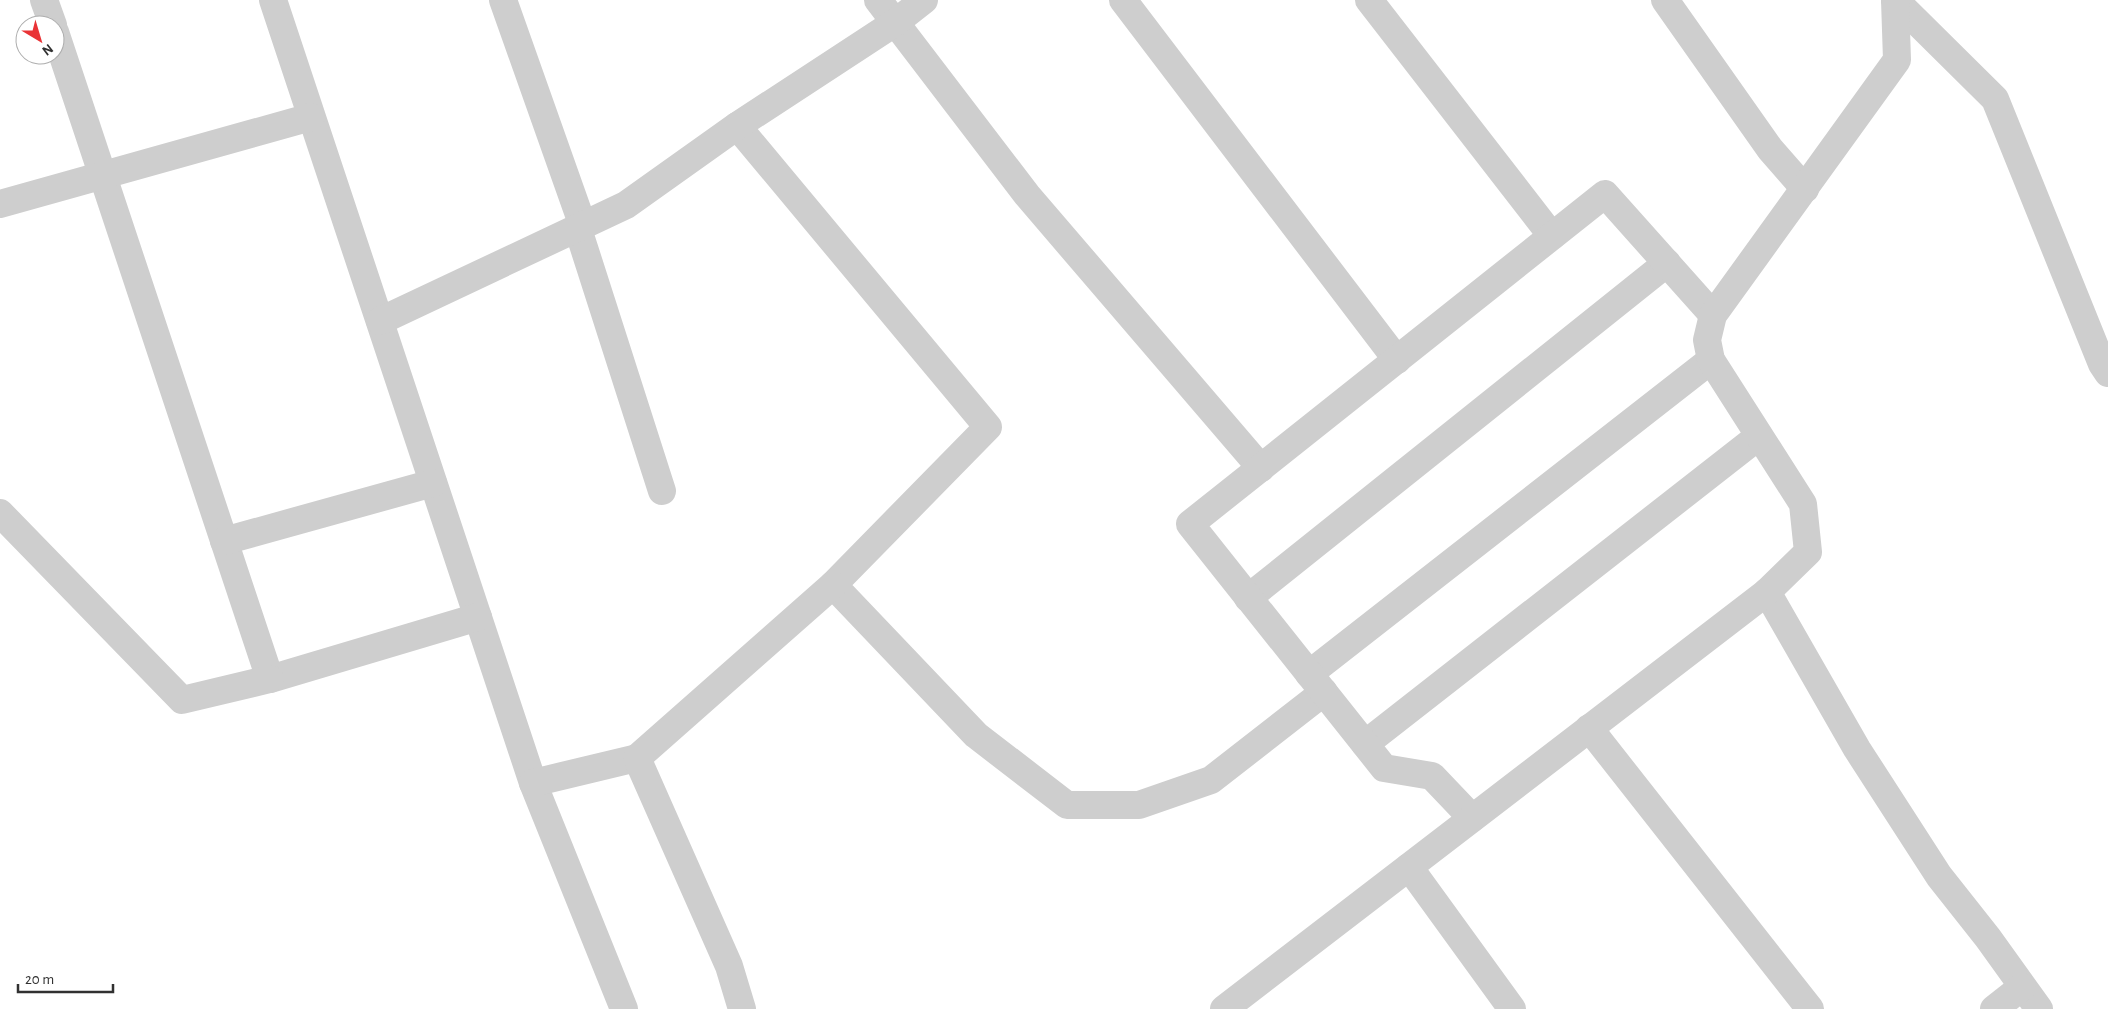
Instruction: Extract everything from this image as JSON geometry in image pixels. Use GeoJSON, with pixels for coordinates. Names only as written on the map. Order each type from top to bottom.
{"type":"FeatureCollection","features":[{"type":"Feature","properties":{"kind":"street"},"geometry":{"type":"LineString","coordinates":[[44,0],[49,15]]}},
{"type":"Feature","properties":{"kind":"street"},"geometry":{"type":"LineString","coordinates":[[273,0],[533,783],[624,1009]]}},
{"type":"Feature","properties":{"kind":"street"},"geometry":{"type":"LineString","coordinates":[[503,0],[582,226]]}},
{"type":"Feature","properties":{"kind":"street"},"geometry":{"type":"LineString","coordinates":[[878,0],[1027,195],[1261,468]]}},
{"type":"Feature","properties":{"kind":"street"},"geometry":{"type":"LineString","coordinates":[[380,320],[626,205],[737,126],[896,22],[924,0]]}},
{"type":"Feature","properties":{"kind":"street"},"geometry":{"type":"LineString","coordinates":[[1124,0],[1397,360]]}},
{"type":"Feature","properties":{"kind":"street"},"geometry":{"type":"LineString","coordinates":[[1369,0],[1552,236]]}},
{"type":"Feature","properties":{"kind":"street"},"geometry":{"type":"LineString","coordinates":[[1665,0],[1770,149],[1805,188]]}},
{"type":"Feature","properties":{"kind":"street"},"geometry":{"type":"LineString","coordinates":[[1224,1009],[1766,592],[1808,552],[1803,504],[1711,360],[1708,340],[1713,316],[1897,60],[1895,0]]}},
{"type":"Feature","properties":{"kind":"street"},"geometry":{"type":"LineString","coordinates":[[1895,0],[1995,99],[2102,364],[2108,373]]}},
{"type":"Feature","properties":{"kind":"street"},"geometry":{"type":"LineString","coordinates":[[65,62],[270,679]]}},
{"type":"Feature","properties":{"kind":"street"},"geometry":{"type":"LineString","coordinates":[[0,204],[312,117]]}},
{"type":"Feature","properties":{"kind":"street"},"geometry":{"type":"LineString","coordinates":[[533,783],[637,758],[833,585],[988,427],[737,126]]}},
{"type":"Feature","properties":{"kind":"street"},"geometry":{"type":"LineString","coordinates":[[1472,818],[1432,776],[1384,768],[1190,524],[1605,194],[1713,316]]}},
{"type":"Feature","properties":{"kind":"street"},"geometry":{"type":"LineString","coordinates":[[582,226],[578,229],[662,491]]}},
{"type":"Feature","properties":{"kind":"street"},"geometry":{"type":"LineString","coordinates":[[1248,598],[1667,263]]}},
{"type":"Feature","properties":{"kind":"street"},"geometry":{"type":"LineString","coordinates":[[833,585],[976,735],[1067,805],[1139,805],[1211,780],[1316,683],[1711,360]]}},
{"type":"Feature","properties":{"kind":"street"},"geometry":{"type":"LineString","coordinates":[[1365,744],[1759,436]]}},
{"type":"Feature","properties":{"kind":"street"},"geometry":{"type":"LineString","coordinates":[[224,540],[433,483]]}},
{"type":"Feature","properties":{"kind":"street"},"geometry":{"type":"LineString","coordinates":[[0,513],[182,700],[270,679],[478,617]]}},
{"type":"Feature","properties":{"kind":"street"},"geometry":{"type":"LineString","coordinates":[[1766,592],[1857,749],[1939,876],[1988,938],[2039,1009]]}},
{"type":"Feature","properties":{"kind":"street"},"geometry":{"type":"LineString","coordinates":[[1589,728],[1810,1009]]}},
{"type":"Feature","properties":{"kind":"street"},"geometry":{"type":"LineString","coordinates":[[637,758],[729,966],[742,1009]]}},
{"type":"Feature","properties":{"kind":"street"},"geometry":{"type":"LineString","coordinates":[[1409,867],[1512,1009]]}},
{"type":"Feature","properties":{"kind":"street"},"geometry":{"type":"LineString","coordinates":[[1994,1009],[2022,987]]}}]}
